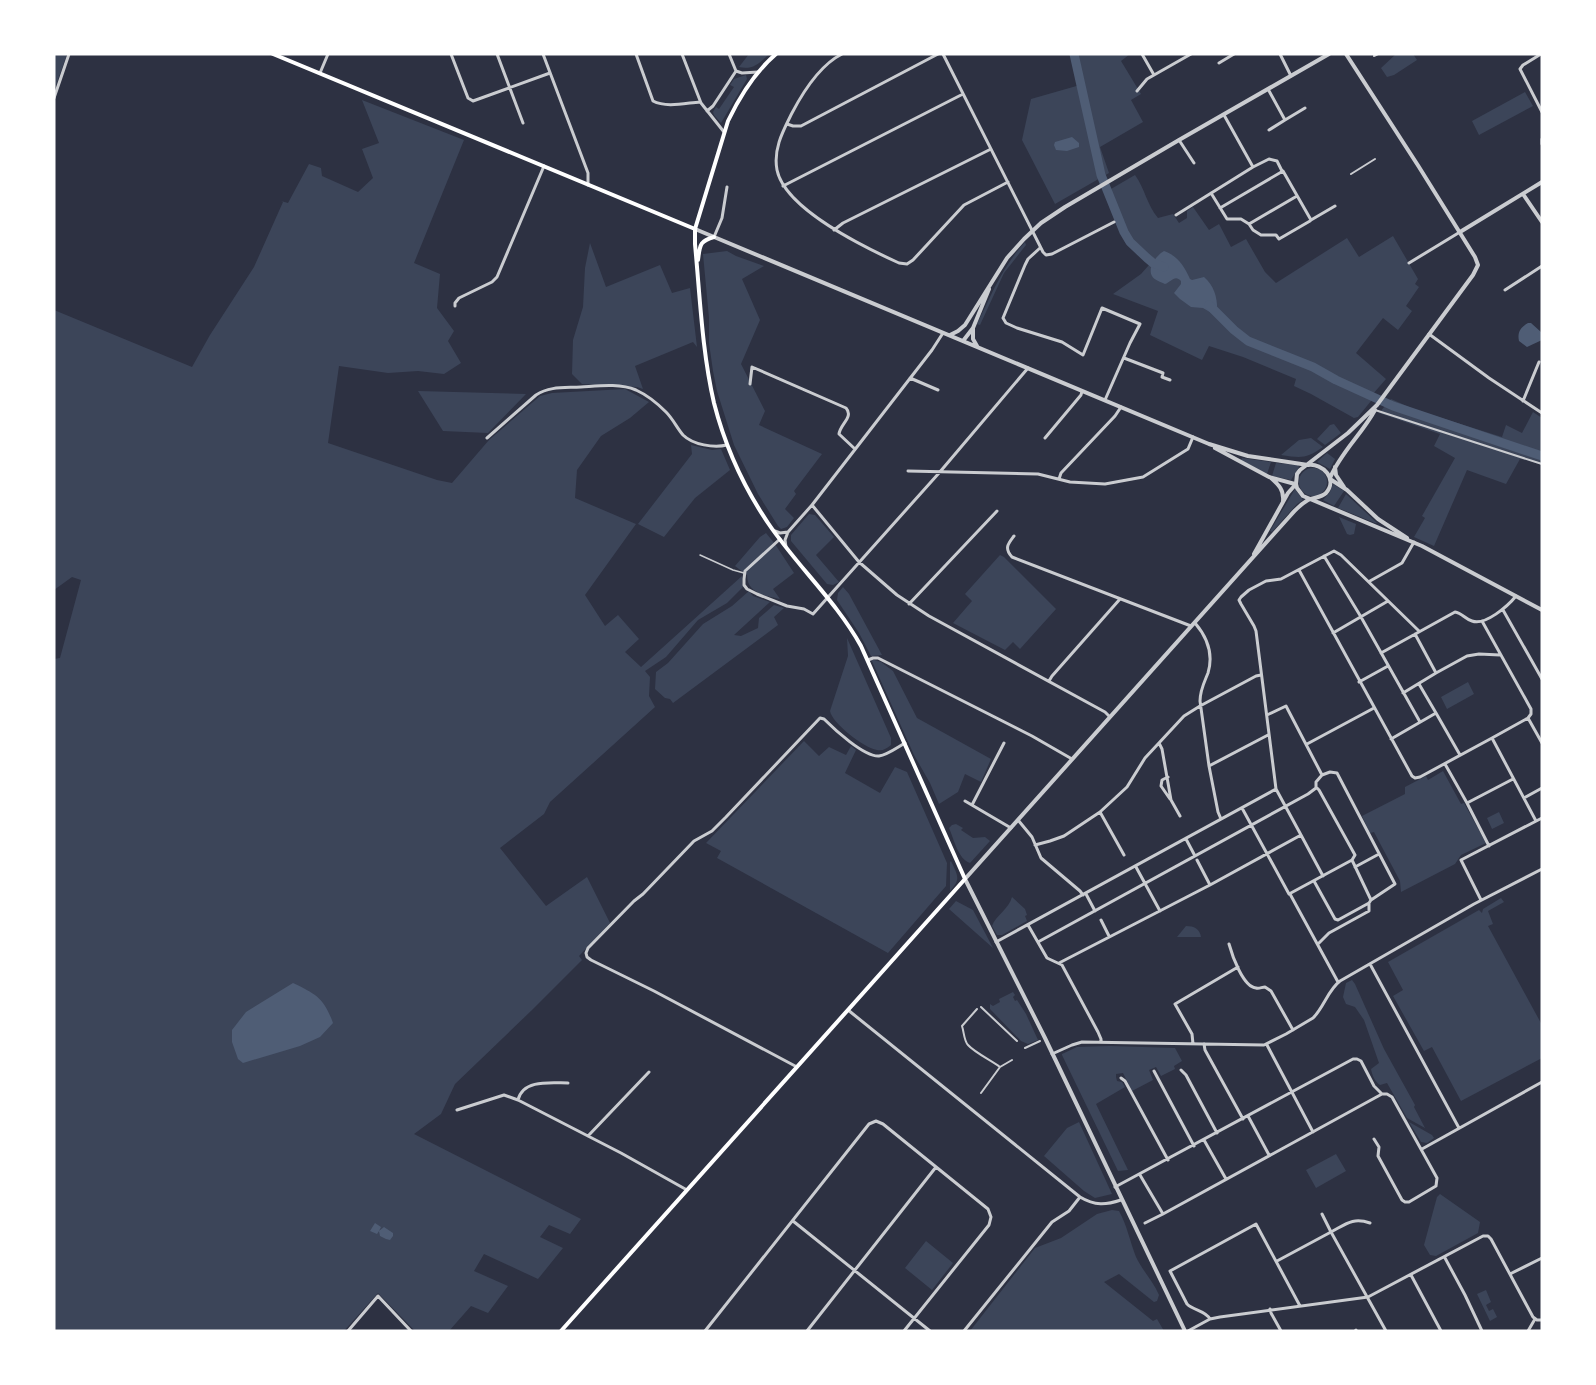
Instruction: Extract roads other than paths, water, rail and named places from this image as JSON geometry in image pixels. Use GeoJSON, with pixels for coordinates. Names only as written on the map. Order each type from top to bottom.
{"type":"FeatureCollection","features":[{"type":"Feature","properties":{"kind":"main road"},"geometry":{"type":"LineString","coordinates":[[273,54],[694,229]]}},
{"type":"Feature","properties":{"kind":"main road"},"geometry":{"type":"LineString","coordinates":[[561,1331],[965,879],[868,660],[853,632],[772,530],[746,488],[727,444],[714,403],[708,370],[694,229],[724,132],[735,106],[758,72],[776,54]]}},
{"type":"Feature","properties":{"kind":"main road"},"geometry":{"type":"LineString","coordinates":[[698,270],[700,246],[704,240],[714,237]]}},
{"type":"Feature","properties":{"kind":"street"},"geometry":{"type":"LineString","coordinates":[[54,98],[69,54]]}},
{"type":"Feature","properties":{"kind":"street"},"geometry":{"type":"LineString","coordinates":[[320,73],[328,54]]}},
{"type":"Feature","properties":{"kind":"street"},"geometry":{"type":"LineString","coordinates":[[451,54],[468,98],[473,101],[550,73]]}},
{"type":"Feature","properties":{"kind":"street"},"geometry":{"type":"LineString","coordinates":[[497,54],[523,123]]}},
{"type":"Feature","properties":{"kind":"street"},"geometry":{"type":"LineString","coordinates":[[543,54],[588,173],[588,185]]}},
{"type":"Feature","properties":{"kind":"street"},"geometry":{"type":"LineString","coordinates":[[636,54],[653,101],[658,104],[700,102]]}},
{"type":"Feature","properties":{"kind":"street"},"geometry":{"type":"LineString","coordinates":[[682,54],[700,102],[724,132]]}},
{"type":"Feature","properties":{"kind":"street"},"geometry":{"type":"LineString","coordinates":[[729,54],[736,71]]}},
{"type":"Feature","properties":{"kind":"street"},"geometry":{"type":"LineString","coordinates":[[842,54],[831,61],[798,101],[779,140],[776,155],[777,173],[783,186],[804,207],[854,242],[882,256],[907,264],[964,205],[1008,182]]}},
{"type":"Feature","properties":{"kind":"street"},"geometry":{"type":"LineString","coordinates":[[787,123],[801,126],[938,54]]}},
{"type":"Feature","properties":{"kind":"street"},"geometry":{"type":"LineString","coordinates":[[943,54],[1040,248],[1046,255],[1114,222]]}},
{"type":"Feature","properties":{"kind":"street"},"geometry":{"type":"LineString","coordinates":[[1142,54],[1154,75]]}},
{"type":"Feature","properties":{"kind":"street"},"geometry":{"type":"LineString","coordinates":[[1137,91],[1147,79],[1191,54]]}},
{"type":"Feature","properties":{"kind":"street"},"geometry":{"type":"LineString","coordinates":[[1219,63],[1234,54]]}},
{"type":"Feature","properties":{"kind":"street"},"geometry":{"type":"LineString","coordinates":[[1280,54],[1292,76]]}},
{"type":"Feature","properties":{"kind":"street"},"geometry":{"type":"LineString","coordinates":[[949,336],[958,332],[965,325],[1007,258],[1032,231],[1050,217],[1329,54]]}},
{"type":"Feature","properties":{"kind":"street"},"geometry":{"type":"LineString","coordinates":[[1346,54],[1460,232],[1478,265],[1336,464],[1326,493],[1299,506],[965,879],[1187,1331],[1210,1319],[1368,1297],[1479,1237],[1488,1236],[1534,1318],[1542,1320]]}},
{"type":"Feature","properties":{"kind":"street"},"geometry":{"type":"LineString","coordinates":[[1374,56],[1378,54]]}},
{"type":"Feature","properties":{"kind":"street"},"geometry":{"type":"LineString","coordinates":[[1541,54],[1520,69],[1542,112]]}},
{"type":"Feature","properties":{"kind":"street"},"geometry":{"type":"LineString","coordinates":[[707,111],[713,106],[736,71]]}},
{"type":"Feature","properties":{"kind":"street"},"geometry":{"type":"LineString","coordinates":[[736,71],[758,72]]}},
{"type":"Feature","properties":{"kind":"street"},"geometry":{"type":"LineString","coordinates":[[1268,89],[1286,120]]}},
{"type":"Feature","properties":{"kind":"street"},"geometry":{"type":"LineString","coordinates":[[783,186],[963,94]]}},
{"type":"Feature","properties":{"kind":"street"},"geometry":{"type":"LineString","coordinates":[[1269,130],[1305,108]]}},
{"type":"Feature","properties":{"kind":"street"},"geometry":{"type":"LineString","coordinates":[[1224,115],[1253,167]]}},
{"type":"Feature","properties":{"kind":"street"},"geometry":{"type":"LineString","coordinates":[[1542,139],[1542,144]]}},
{"type":"Feature","properties":{"kind":"street"},"geometry":{"type":"LineString","coordinates":[[1179,140],[1194,163]]}},
{"type":"Feature","properties":{"kind":"street"},"geometry":{"type":"LineString","coordinates":[[834,230],[843,223],[991,149]]}},
{"type":"Feature","properties":{"kind":"street"},"geometry":{"type":"LineString","coordinates":[[1176,215],[1269,159],[1277,161],[1311,220]]}},
{"type":"Feature","properties":{"kind":"street"},"geometry":{"type":"LineString","coordinates":[[1352,174],[1376,159]]}},
{"type":"Feature","properties":{"kind":"street"},"geometry":{"type":"LineString","coordinates":[[455,306],[459,298],[496,279],[544,166]]}},
{"type":"Feature","properties":{"kind":"street"},"geometry":{"type":"LineString","coordinates":[[1220,208],[1283,171]]}},
{"type":"Feature","properties":{"kind":"street"},"geometry":{"type":"LineString","coordinates":[[1409,263],[1542,182]]}},
{"type":"Feature","properties":{"kind":"street"},"geometry":{"type":"LineString","coordinates":[[714,237],[722,218],[727,187]]}},
{"type":"Feature","properties":{"kind":"street"},"geometry":{"type":"LineString","coordinates":[[1211,193],[1227,219],[1236,218],[1250,224],[1253,230],[1261,236],[1276,236],[1278,239],[1335,206]]}},
{"type":"Feature","properties":{"kind":"street"},"geometry":{"type":"LineString","coordinates":[[1523,194],[1542,222]]}},
{"type":"Feature","properties":{"kind":"street"},"geometry":{"type":"LineString","coordinates":[[1250,224],[1297,196]]}},
{"type":"Feature","properties":{"kind":"street"},"geometry":{"type":"LineString","coordinates":[[694,229],[1193,438],[1248,456],[1322,467],[1330,479],[1347,490],[1378,519],[1414,542],[1542,610]]}},
{"type":"Feature","properties":{"kind":"street"},"geometry":{"type":"LineString","coordinates":[[1040,248],[1028,259],[1003,320],[1017,328],[1062,342],[1083,355],[1102,309],[1140,324],[1105,400]]}},
{"type":"Feature","properties":{"kind":"street"},"geometry":{"type":"LineString","coordinates":[[1505,290],[1542,266]]}},
{"type":"Feature","properties":{"kind":"street"},"geometry":{"type":"LineString","coordinates":[[963,341],[973,328],[990,287]]}},
{"type":"Feature","properties":{"kind":"street"},"geometry":{"type":"LineString","coordinates":[[963,341],[965,325]]}},
{"type":"Feature","properties":{"kind":"street"},"geometry":{"type":"LineString","coordinates":[[973,328],[977,347]]}},
{"type":"Feature","properties":{"kind":"street"},"geometry":{"type":"LineString","coordinates":[[786,547],[785,540],[788,532],[812,505],[944,333]]}},
{"type":"Feature","properties":{"kind":"street"},"geometry":{"type":"LineString","coordinates":[[1429,334],[1542,413]]}},
{"type":"Feature","properties":{"kind":"street"},"geometry":{"type":"LineString","coordinates":[[1124,358],[1163,373],[1162,377],[1170,380]]}},
{"type":"Feature","properties":{"kind":"street"},"geometry":{"type":"LineString","coordinates":[[1523,401],[1539,362]]}},
{"type":"Feature","properties":{"kind":"street"},"geometry":{"type":"LineString","coordinates":[[750,384],[752,367],[846,408],[849,415],[839,430],[839,434],[855,449]]}},
{"type":"Feature","properties":{"kind":"street"},"geometry":{"type":"LineString","coordinates":[[780,538],[745,573],[744,582],[747,589],[813,614],[1028,368]]}},
{"type":"Feature","properties":{"kind":"street"},"geometry":{"type":"LineString","coordinates":[[910,378],[938,390]]}},
{"type":"Feature","properties":{"kind":"street"},"geometry":{"type":"LineString","coordinates":[[487,438],[544,390],[559,387],[618,387],[637,391],[657,404],[688,439],[711,446],[727,444]]}},
{"type":"Feature","properties":{"kind":"street"},"geometry":{"type":"LineString","coordinates":[[1045,438],[1082,391]]}},
{"type":"Feature","properties":{"kind":"street"},"geometry":{"type":"LineString","coordinates":[[1059,479],[1061,473],[1115,416],[1120,406]]}},
{"type":"Feature","properties":{"kind":"street"},"geometry":{"type":"LineString","coordinates":[[1376,407],[1542,464]]}},
{"type":"Feature","properties":{"kind":"street"},"geometry":{"type":"LineString","coordinates":[[1376,407],[1348,434],[1300,470],[1297,474],[1297,488],[1303,496],[1414,542]]}},
{"type":"Feature","properties":{"kind":"street"},"geometry":{"type":"LineString","coordinates":[[908,471],[1038,474],[1079,483],[1105,484],[1143,477],[1188,449],[1193,438]]}},
{"type":"Feature","properties":{"kind":"street"},"geometry":{"type":"LineString","coordinates":[[1209,444],[1270,478],[1281,488],[1283,502]]}},
{"type":"Feature","properties":{"kind":"street"},"geometry":{"type":"LineString","coordinates":[[1336,464],[1336,475],[1347,490]]}},
{"type":"Feature","properties":{"kind":"street"},"geometry":{"type":"LineString","coordinates":[[1270,478],[1296,484]]}},
{"type":"Feature","properties":{"kind":"street"},"geometry":{"type":"LineString","coordinates":[[1243,569],[1296,484]]}},
{"type":"Feature","properties":{"kind":"street"},"geometry":{"type":"LineString","coordinates":[[812,505],[859,562],[909,604],[1105,712],[1110,717]]}},
{"type":"Feature","properties":{"kind":"street"},"geometry":{"type":"LineString","coordinates":[[909,604],[997,511]]}},
{"type":"Feature","properties":{"kind":"street"},"geometry":{"type":"LineString","coordinates":[[772,530],[780,533],[788,532]]}},
{"type":"Feature","properties":{"kind":"street"},"geometry":{"type":"LineString","coordinates":[[1014,536],[1007,544],[1012,557],[1193,625],[1204,634],[1208,641],[1210,663],[1200,693],[1200,706],[1209,766],[1221,819]]}},
{"type":"Feature","properties":{"kind":"street"},"geometry":{"type":"LineString","coordinates":[[1370,581],[1402,563],[1414,542]]}},
{"type":"Feature","properties":{"kind":"street"},"geometry":{"type":"LineString","coordinates":[[1323,876],[1276,789],[1255,628],[1239,600],[1249,590],[1266,581],[1281,579],[1332,552],[1338,553],[1370,581],[1417,632],[1436,673]]}},
{"type":"Feature","properties":{"kind":"street"},"geometry":{"type":"LineString","coordinates":[[1324,556],[1420,723]]}},
{"type":"Feature","properties":{"kind":"street"},"geometry":{"type":"LineString","coordinates":[[1299,570],[1359,682],[1415,778],[1528,718],[1531,713],[1531,709],[1482,621]]}},
{"type":"Feature","properties":{"kind":"street"},"geometry":{"type":"LineString","coordinates":[[1381,653],[1455,612],[1461,613],[1472,621],[1482,621],[1503,610],[1516,596]]}},
{"type":"Feature","properties":{"kind":"street"},"geometry":{"type":"LineString","coordinates":[[1049,681],[1120,599]]}},
{"type":"Feature","properties":{"kind":"street"},"geometry":{"type":"LineString","coordinates":[[1333,633],[1388,601]]}},
{"type":"Feature","properties":{"kind":"street"},"geometry":{"type":"LineString","coordinates":[[1503,610],[1542,679]]}},
{"type":"Feature","properties":{"kind":"street"},"geometry":{"type":"LineString","coordinates":[[1403,693],[1467,656],[1500,655]]}},
{"type":"Feature","properties":{"kind":"street"},"geometry":{"type":"LineString","coordinates":[[868,660],[878,658],[1032,736],[1072,759]]}},
{"type":"Feature","properties":{"kind":"street"},"geometry":{"type":"LineString","coordinates":[[1359,682],[1388,666]]}},
{"type":"Feature","properties":{"kind":"street"},"geometry":{"type":"LineString","coordinates":[[1035,845],[1064,836],[1100,812],[1130,784],[1145,758],[1185,716],[1261,675]]}},
{"type":"Feature","properties":{"kind":"street"},"geometry":{"type":"LineString","coordinates":[[1419,684],[1460,755]]}},
{"type":"Feature","properties":{"kind":"street"},"geometry":{"type":"LineString","coordinates":[[1267,715],[1286,706],[1322,775]]}},
{"type":"Feature","properties":{"kind":"street"},"geometry":{"type":"LineString","coordinates":[[1306,744],[1374,708]]}},
{"type":"Feature","properties":{"kind":"street"},"geometry":{"type":"LineString","coordinates":[[1391,739],[1436,713]]}},
{"type":"Feature","properties":{"kind":"street"},"geometry":{"type":"LineString","coordinates":[[797,1067],[591,960],[586,957],[586,953],[588,948],[694,841],[712,831],[820,718],[847,740],[870,754],[880,755],[905,743]]}},
{"type":"Feature","properties":{"kind":"street"},"geometry":{"type":"LineString","coordinates":[[1528,718],[1542,742]]}},
{"type":"Feature","properties":{"kind":"street"},"geometry":{"type":"LineString","coordinates":[[1209,766],[1268,735]]}},
{"type":"Feature","properties":{"kind":"street"},"geometry":{"type":"LineString","coordinates":[[1492,738],[1536,821]]}},
{"type":"Feature","properties":{"kind":"street"},"geometry":{"type":"LineString","coordinates":[[972,805],[1004,743]]}},
{"type":"Feature","properties":{"kind":"street"},"geometry":{"type":"LineString","coordinates":[[1159,743],[1168,777],[1171,800]]}},
{"type":"Feature","properties":{"kind":"street"},"geometry":{"type":"LineString","coordinates":[[1445,764],[1490,846]]}},
{"type":"Feature","properties":{"kind":"street"},"geometry":{"type":"LineString","coordinates":[[1289,894],[1352,860],[1355,855],[1316,788],[1316,782],[1330,771],[1337,773],[1395,884],[1370,902],[1338,920],[1335,919],[1314,881]]}},
{"type":"Feature","properties":{"kind":"street"},"geometry":{"type":"LineString","coordinates":[[1168,777],[1162,780],[1161,786],[1180,816]]}},
{"type":"Feature","properties":{"kind":"street"},"geometry":{"type":"LineString","coordinates":[[1467,803],[1513,778]]}},
{"type":"Feature","properties":{"kind":"street"},"geometry":{"type":"LineString","coordinates":[[1038,942],[1196,858],[1316,788]]}},
{"type":"Feature","properties":{"kind":"street"},"geometry":{"type":"LineString","coordinates":[[1524,798],[1542,788]]}},
{"type":"Feature","properties":{"kind":"street"},"geometry":{"type":"LineString","coordinates":[[996,942],[1276,789]]}},
{"type":"Feature","properties":{"kind":"street"},"geometry":{"type":"LineString","coordinates":[[965,801],[1011,828]]}},
{"type":"Feature","properties":{"kind":"street"},"geometry":{"type":"LineString","coordinates":[[1242,808],[1338,982]]}},
{"type":"Feature","properties":{"kind":"street"},"geometry":{"type":"LineString","coordinates":[[1100,812],[1124,855]]}},
{"type":"Feature","properties":{"kind":"street"},"geometry":{"type":"LineString","coordinates":[[1481,901],[1461,860],[1542,818]]}},
{"type":"Feature","properties":{"kind":"street"},"geometry":{"type":"LineString","coordinates":[[1018,820],[1032,837],[1041,858],[1080,891],[1095,911]]}},
{"type":"Feature","properties":{"kind":"street"},"geometry":{"type":"LineString","coordinates":[[1059,963],[1301,835]]}},
{"type":"Feature","properties":{"kind":"street"},"geometry":{"type":"LineString","coordinates":[[1186,838],[1210,885]]}},
{"type":"Feature","properties":{"kind":"street"},"geometry":{"type":"LineString","coordinates":[[1354,867],[1379,854]]}},
{"type":"Feature","properties":{"kind":"street"},"geometry":{"type":"LineString","coordinates":[[1318,944],[1329,933],[1369,911],[1370,902],[1352,860]]}},
{"type":"Feature","properties":{"kind":"street"},"geometry":{"type":"LineString","coordinates":[[1136,867],[1160,911]]}},
{"type":"Feature","properties":{"kind":"street"},"geometry":{"type":"LineString","coordinates":[[1052,1054],[1082,1042],[1267,1044],[1293,1030],[1318,1012],[1338,982],[1481,901],[1542,870]]}},
{"type":"Feature","properties":{"kind":"street"},"geometry":{"type":"LineString","coordinates":[[1101,920],[1109,936]]}},
{"type":"Feature","properties":{"kind":"street"},"geometry":{"type":"LineString","coordinates":[[1028,925],[1049,960],[1059,963],[1066,973],[1098,1032],[1101,1042]]}},
{"type":"Feature","properties":{"kind":"street"},"geometry":{"type":"LineString","coordinates":[[1229,944],[1246,982],[1257,989],[1265,987],[1271,992],[1293,1030]]}},
{"type":"Feature","properties":{"kind":"street"},"geometry":{"type":"LineString","coordinates":[[1370,964],[1459,1128]]}},
{"type":"Feature","properties":{"kind":"street"},"geometry":{"type":"LineString","coordinates":[[1193,1044],[1192,1034],[1175,1004],[1238,967]]}},
{"type":"Feature","properties":{"kind":"street"},"geometry":{"type":"LineString","coordinates":[[981,1006],[1017,1041]]}},
{"type":"Feature","properties":{"kind":"street"},"geometry":{"type":"LineString","coordinates":[[977,1009],[962,1026],[966,1044],[1000,1067]]}},
{"type":"Feature","properties":{"kind":"street"},"geometry":{"type":"LineString","coordinates":[[848,1010],[1080,1197],[1100,1205],[1121,1200]]}},
{"type":"Feature","properties":{"kind":"street"},"geometry":{"type":"LineString","coordinates":[[1025,1048],[1040,1041]]}},
{"type":"Feature","properties":{"kind":"street"},"geometry":{"type":"LineString","coordinates":[[1204,1044],[1205,1050],[1243,1119]]}},
{"type":"Feature","properties":{"kind":"street"},"geometry":{"type":"LineString","coordinates":[[1267,1044],[1313,1132]]}},
{"type":"Feature","properties":{"kind":"street"},"geometry":{"type":"LineString","coordinates":[[1115,1187],[1353,1059],[1361,1061],[1374,1086],[1382,1094]]}},
{"type":"Feature","properties":{"kind":"street"},"geometry":{"type":"LineString","coordinates":[[981,1093],[1000,1067],[1012,1060]]}},
{"type":"Feature","properties":{"kind":"street"},"geometry":{"type":"LineString","coordinates":[[1181,1070],[1186,1075],[1217,1132]]}},
{"type":"Feature","properties":{"kind":"street"},"geometry":{"type":"LineString","coordinates":[[1154,1071],[1194,1146]]}},
{"type":"Feature","properties":{"kind":"street"},"geometry":{"type":"LineString","coordinates":[[588,1136],[649,1072]]}},
{"type":"Feature","properties":{"kind":"street"},"geometry":{"type":"LineString","coordinates":[[1120,1078],[1125,1081],[1168,1160]]}},
{"type":"Feature","properties":{"kind":"street"},"geometry":{"type":"LineString","coordinates":[[518,1100],[520,1094],[533,1084],[568,1083]]}},
{"type":"Feature","properties":{"kind":"street"},"geometry":{"type":"LineString","coordinates":[[1422,1149],[1542,1083]]}},
{"type":"Feature","properties":{"kind":"street"},"geometry":{"type":"LineString","coordinates":[[1145,1223],[1382,1094],[1392,1097],[1422,1149],[1437,1178],[1435,1188],[1409,1202],[1402,1200],[1378,1156],[1379,1148],[1374,1139]]}},
{"type":"Feature","properties":{"kind":"street"},"geometry":{"type":"LineString","coordinates":[[457,1110],[504,1095],[621,1153],[687,1190]]}},
{"type":"Feature","properties":{"kind":"street"},"geometry":{"type":"LineString","coordinates":[[1248,1116],[1269,1155]]}},
{"type":"Feature","properties":{"kind":"street"},"geometry":{"type":"LineString","coordinates":[[705,1331],[868,1124],[874,1122],[883,1124],[988,1209],[991,1219],[989,1225],[904,1331]]}},
{"type":"Feature","properties":{"kind":"street"},"geometry":{"type":"LineString","coordinates":[[1204,1140],[1226,1179]]}},
{"type":"Feature","properties":{"kind":"street"},"geometry":{"type":"LineString","coordinates":[[807,1331],[936,1167]]}},
{"type":"Feature","properties":{"kind":"street"},"geometry":{"type":"LineString","coordinates":[[1140,1175],[1163,1214]]}},
{"type":"Feature","properties":{"kind":"street"},"geometry":{"type":"LineString","coordinates":[[964,1331],[1052,1222],[1069,1211],[1080,1197]]}},
{"type":"Feature","properties":{"kind":"street"},"geometry":{"type":"LineString","coordinates":[[1322,1214],[1386,1331]]}},
{"type":"Feature","properties":{"kind":"street"},"geometry":{"type":"LineString","coordinates":[[1277,1261],[1353,1220],[1370,1223]]}},
{"type":"Feature","properties":{"kind":"street"},"geometry":{"type":"LineString","coordinates":[[793,1221],[930,1331]]}},
{"type":"Feature","properties":{"kind":"street"},"geometry":{"type":"LineString","coordinates":[[1210,1319],[1204,1312],[1191,1308],[1187,1304],[1170,1271],[1257,1224],[1300,1305]]}},
{"type":"Feature","properties":{"kind":"street"},"geometry":{"type":"LineString","coordinates":[[1444,1257],[1482,1331]]}},
{"type":"Feature","properties":{"kind":"street"},"geometry":{"type":"LineString","coordinates":[[1510,1274],[1542,1258]]}},
{"type":"Feature","properties":{"kind":"street"},"geometry":{"type":"LineString","coordinates":[[1411,1275],[1441,1331]]}},
{"type":"Feature","properties":{"kind":"street"},"geometry":{"type":"LineString","coordinates":[[348,1331],[378,1296],[411,1331]]}},
{"type":"Feature","properties":{"kind":"street"},"geometry":{"type":"LineString","coordinates":[[1270,1309],[1281,1331]]}},
{"type":"Feature","properties":{"kind":"street"},"geometry":{"type":"LineString","coordinates":[[1528,1331],[1534,1318]]}},
{"type":"Feature","properties":{"kind":"lane"},"geometry":{"type":"LineString","coordinates":[[700,555],[745,573]]}},
{"type":"Feature","properties":{"kind":"lane"},"geometry":{"type":"LineString","coordinates":[[809,619],[813,614]]}},
{"type":"Feature","properties":{"kind":"waterway"},"geometry":{"type":"LineString","coordinates":[[1074,54],[1101,175],[1124,232],[1130,242],[1147,258],[1164,267]]}},
{"type":"Feature","properties":{"kind":"waterway"},"geometry":{"type":"LineString","coordinates":[[1209,305],[1248,341],[1313,367],[1393,406],[1542,456]]}}]}
